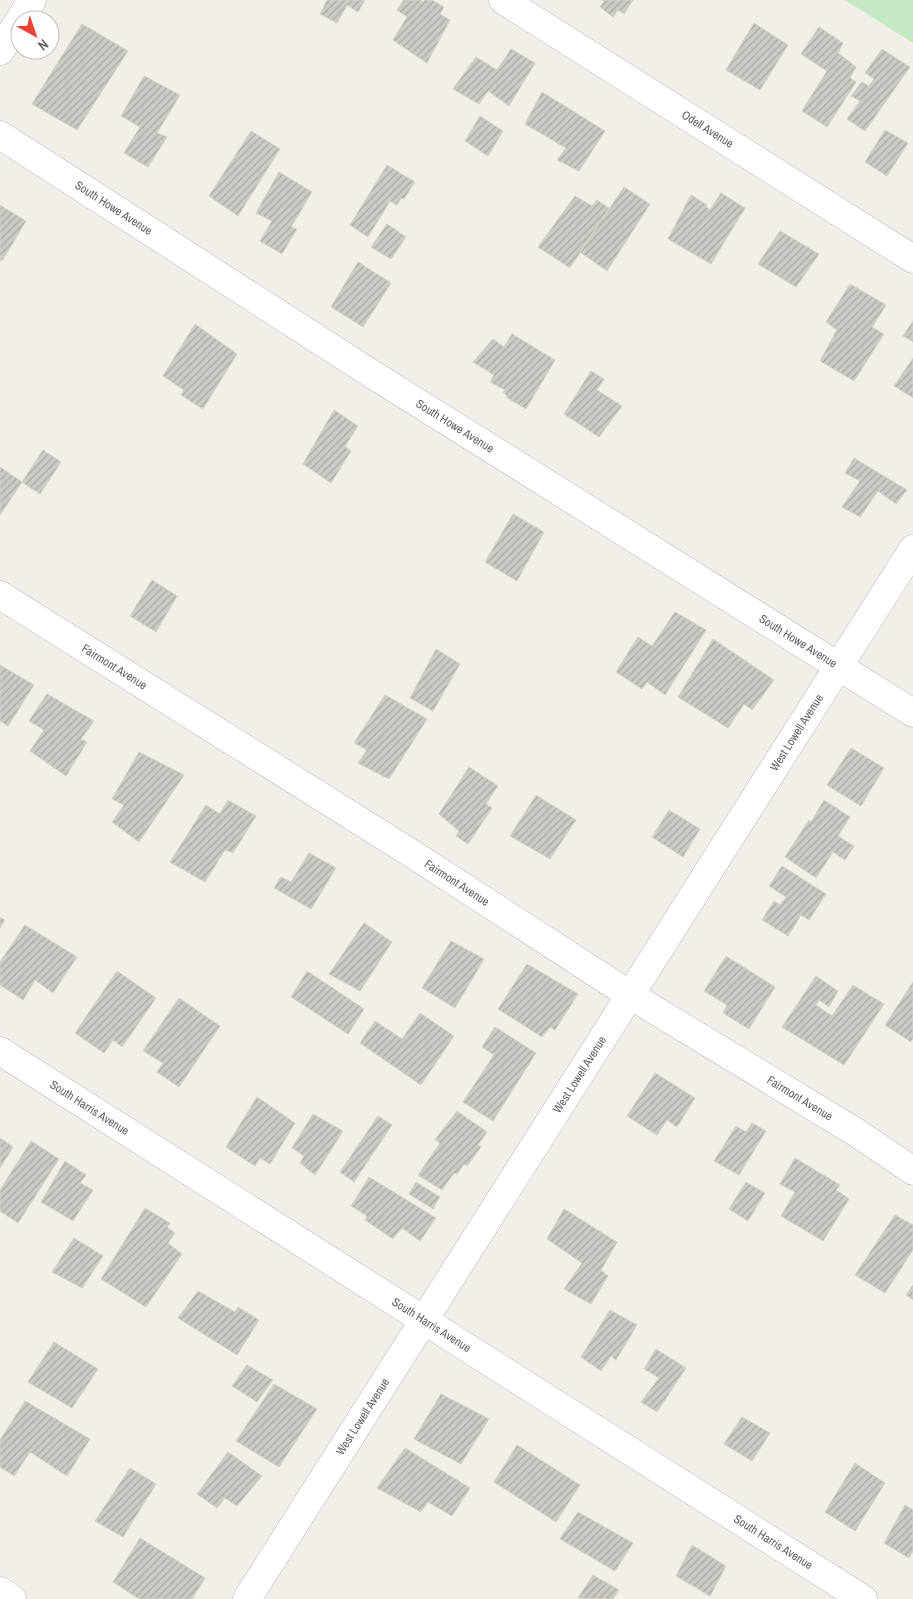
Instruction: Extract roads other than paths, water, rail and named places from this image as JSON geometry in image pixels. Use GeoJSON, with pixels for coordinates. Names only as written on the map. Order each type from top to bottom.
{"type":"FeatureCollection","features":[{"type":"Feature","properties":{"kind":"street"},"geometry":{"type":"LineString","coordinates":[[0,51],[32,0]]}},
{"type":"Feature","properties":{"kind":"street","name":"Odell Avenue"},"geometry":{"type":"LineString","coordinates":[[503,0],[913,259]]}},
{"type":"Feature","properties":{"kind":"street","name":"South Howe Avenue"},"geometry":{"type":"LineString","coordinates":[[0,135],[375,376],[913,713]]}},
{"type":"Feature","properties":{"kind":"street","name":"West Lowell Avenue"},"geometry":{"type":"LineString","coordinates":[[247,1599],[913,549]]}},
{"type":"Feature","properties":{"kind":"street","name":"Fairmont Avenue"},"geometry":{"type":"LineString","coordinates":[[0,595],[414,855],[630,995],[857,1132],[913,1171]]}},
{"type":"Feature","properties":{"kind":"street","name":"South Harris Avenue"},"geometry":{"type":"LineString","coordinates":[[0,1051],[863,1599]]}},
{"type":"Feature","properties":{"kind":"street"},"geometry":{"type":"LineString","coordinates":[[0,1591],[12,1599]]}}]}
